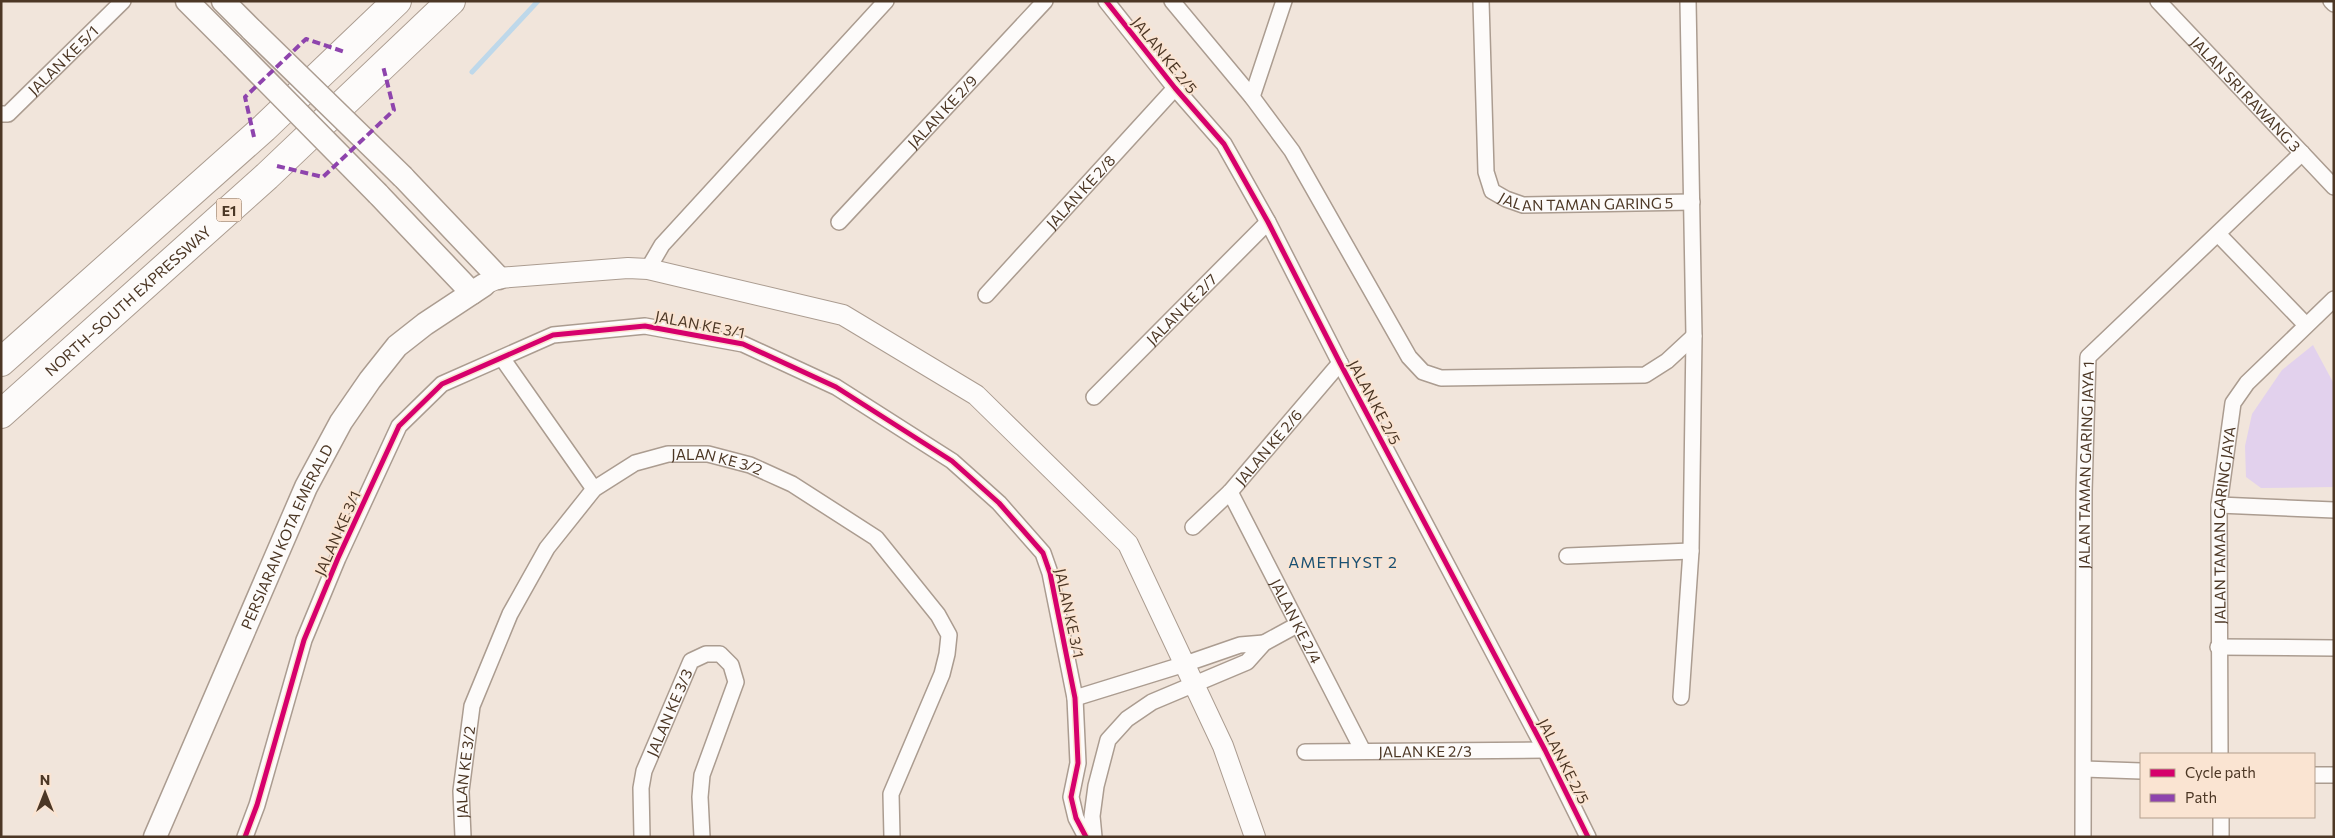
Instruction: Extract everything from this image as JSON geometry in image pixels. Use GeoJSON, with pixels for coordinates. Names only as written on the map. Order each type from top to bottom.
{"type":"FeatureCollection","features":[{"type":"Feature","properties":{"kind":"highway","name":"E1"},"geometry":{"type":"LineString","coordinates":[[1,362],[264,128],[397,1]]}},
{"type":"Feature","properties":{"kind":"highway","name":"NORTH–SOUTH EXPRESSWAY"},"geometry":{"type":"LineString","coordinates":[[1,414],[267,176],[451,1]]}},
{"type":"Feature","properties":{"kind":"main road"},"geometry":{"type":"LineString","coordinates":[[187,1],[378,194],[485,285]]}},
{"type":"Feature","properties":{"kind":"main road"},"geometry":{"type":"LineString","coordinates":[[222,1],[403,177],[485,285]]}},
{"type":"Feature","properties":{"kind":"main road","name":"PERSIARAN KOTA EMERALD"},"geometry":{"type":"LineString","coordinates":[[156,837],[306,486],[340,422],[397,346],[425,324],[485,285]]}},
{"type":"Feature","properties":{"kind":"street","name":"JALAN KE 5/1"},"geometry":{"type":"LineString","coordinates":[[1,114],[8,114],[123,1]]}},
{"type":"Feature","properties":{"kind":"street"},"geometry":{"type":"LineString","coordinates":[[648,269],[662,245],[886,1]]}},
{"type":"Feature","properties":{"kind":"street","name":"JALAN KE 2/9"},"geometry":{"type":"LineString","coordinates":[[839,222],[1045,1]]}},
{"type":"Feature","properties":{"kind":"street","name":"JALAN KE 2/5"},"geometry":{"type":"LineString","coordinates":[[1106,1],[1175,88],[1224,144],[1268,222],[1340,363],[1545,750],[1588,837]]}},
{"type":"Feature","properties":{"kind":"street"},"geometry":{"type":"LineString","coordinates":[[1172,1],[1252,96],[1292,152],[1409,357],[1423,372],[1441,378],[1645,375],[1667,361],[1694,336]]}},
{"type":"Feature","properties":{"kind":"street"},"geometry":{"type":"LineString","coordinates":[[1252,96],[1284,1]]}},
{"type":"Feature","properties":{"kind":"street","name":"JALAN TAMAN GARING 5"},"geometry":{"type":"LineString","coordinates":[[1481,1],[1486,172],[1492,191],[1522,205],[1692,202]]}},
{"type":"Feature","properties":{"kind":"street"},"geometry":{"type":"LineString","coordinates":[[1681,698],[1691,551],[1694,336],[1688,1]]}},
{"type":"Feature","properties":{"kind":"street","name":"JALAN SRI RAWANG 3"},"geometry":{"type":"LineString","coordinates":[[2158,1],[2334,187]]}},
{"type":"Feature","properties":{"kind":"street"},"geometry":{"type":"LineString","coordinates":[[2331,1],[2334,4]]}},
{"type":"Feature","properties":{"kind":"street","name":"JALAN KE 2/8"},"geometry":{"type":"LineString","coordinates":[[986,295],[1175,88]]}},
{"type":"Feature","properties":{"kind":"street","name":"JALAN TAMAN GARING JAYA 1"},"geometry":{"type":"LineString","coordinates":[[2083,837],[2084,501],[2088,357],[2302,153]]}},
{"type":"Feature","properties":{"kind":"street","name":"JALAN KE 2/7"},"geometry":{"type":"LineString","coordinates":[[1094,398],[1268,222]]}},
{"type":"Feature","properties":{"kind":"street"},"geometry":{"type":"LineString","coordinates":[[2218,234],[2306,325]]}},
{"type":"Feature","properties":{"kind":"street"},"geometry":{"type":"LineString","coordinates":[[485,285],[628,268],[648,269],[843,315],[976,395],[1128,544],[1223,746],[1256,837]]}},
{"type":"Feature","properties":{"kind":"street","name":"JALAN TAMAN GARING JAYA"},"geometry":{"type":"LineString","coordinates":[[2220,753],[2218,648],[2219,505],[2233,403],[2247,382],[2334,299]]}},
{"type":"Feature","properties":{"kind":"street","name":"JALAN KE 3/1"},"geometry":{"type":"LineString","coordinates":[[245,837],[257,805],[304,640],[338,558],[399,426],[442,384],[553,335],[645,326],[743,344],[836,387],[952,461],[999,503],[1043,552],[1050,573],[1075,698],[1078,764],[1071,797],[1076,818],[1086,837]]}},
{"type":"Feature","properties":{"kind":"street"},"geometry":{"type":"LineString","coordinates":[[502,358],[594,489]]}},
{"type":"Feature","properties":{"kind":"street","name":"JALAN KE 2/6"},"geometry":{"type":"LineString","coordinates":[[1193,526],[1230,492],[1340,363]]}},
{"type":"Feature","properties":{"kind":"street","name":"JALAN KE 3/2"},"geometry":{"type":"LineString","coordinates":[[463,837],[462,791],[472,706],[510,614],[547,548],[594,489],[635,463],[668,454],[708,454],[750,465],[792,484],[876,538],[938,615],[948,635],[947,654],[942,674],[891,794],[892,837]]}},
{"type":"Feature","properties":{"kind":"street","name":"JALAN KE 2/4"},"geometry":{"type":"LineString","coordinates":[[1230,492],[1362,752]]}},
{"type":"Feature","properties":{"kind":"street"},"geometry":{"type":"LineString","coordinates":[[2219,505],[2334,510]]}},
{"type":"Feature","properties":{"kind":"street"},"geometry":{"type":"LineString","coordinates":[[1567,556],[1691,551]]}},
{"type":"Feature","properties":{"kind":"street"},"geometry":{"type":"LineString","coordinates":[[1075,698],[1240,645],[1264,642],[1297,625]]}},
{"type":"Feature","properties":{"kind":"street"},"geometry":{"type":"LineString","coordinates":[[1094,837],[1092,816],[1096,786],[1108,740],[1127,719],[1152,702],[1194,686],[1247,662],[1264,642]]}},
{"type":"Feature","properties":{"kind":"street"},"geometry":{"type":"LineString","coordinates":[[2218,648],[2334,648]]}},
{"type":"Feature","properties":{"kind":"street","name":"JALAN KE 3/3"},"geometry":{"type":"LineString","coordinates":[[642,837],[641,788],[644,771],[691,661],[706,654],[720,654],[731,665],[736,682],[702,775],[700,797],[702,837]]}},
{"type":"Feature","properties":{"kind":"street","name":"JALAN KE 2/3"},"geometry":{"type":"LineString","coordinates":[[1305,752],[1545,750]]}},
{"type":"Feature","properties":{"kind":"street"},"geometry":{"type":"LineString","coordinates":[[2084,769],[2140,772]]}},
{"type":"Feature","properties":{"kind":"street"},"geometry":{"type":"LineString","coordinates":[[2315,775],[2334,775]]}},
{"type":"Feature","properties":{"kind":"street"},"geometry":{"type":"LineString","coordinates":[[2221,818],[2221,837]]}},
{"type":"Feature","properties":{"kind":"shaded area"},"geometry":{"type":"Polygon","coordinates":[[[2313,345],[2334,384],[2334,487],[2261,488],[2246,477],[2245,446],[2252,414],[2282,370],[2313,345]]]}},
{"type":"Feature","properties":{"kind":"waterway"},"geometry":{"type":"LineString","coordinates":[[472,72],[538,1]]}},
{"type":"Feature","properties":{"kind":"marked path"},"geometry":{"type":"LineString","coordinates":[[254,137],[245,97],[306,39],[345,52]]}},
{"type":"Feature","properties":{"kind":"marked path"},"geometry":{"type":"LineString","coordinates":[[277,166],[323,177],[394,110],[383,66]]}},
{"type":"Feature","properties":{"kind":"cycle path"},"geometry":{"type":"LineString","coordinates":[[1106,1],[1175,88],[1224,144],[1268,222],[1340,363],[1545,750],[1588,837]]}},
{"type":"Feature","properties":{"kind":"cycle path"},"geometry":{"type":"LineString","coordinates":[[245,837],[257,805],[304,640],[338,558],[399,426],[442,384],[553,335],[645,326],[743,344],[836,387],[952,461],[999,503],[1043,553],[1050,573],[1075,698],[1078,763],[1071,797],[1076,818],[1086,837]]}},
{"type":"Feature","properties":{"kind":"district","name":"AMETHYST 2"},"geometry":{"type":"Point","coordinates":[1343,561]}}]}
